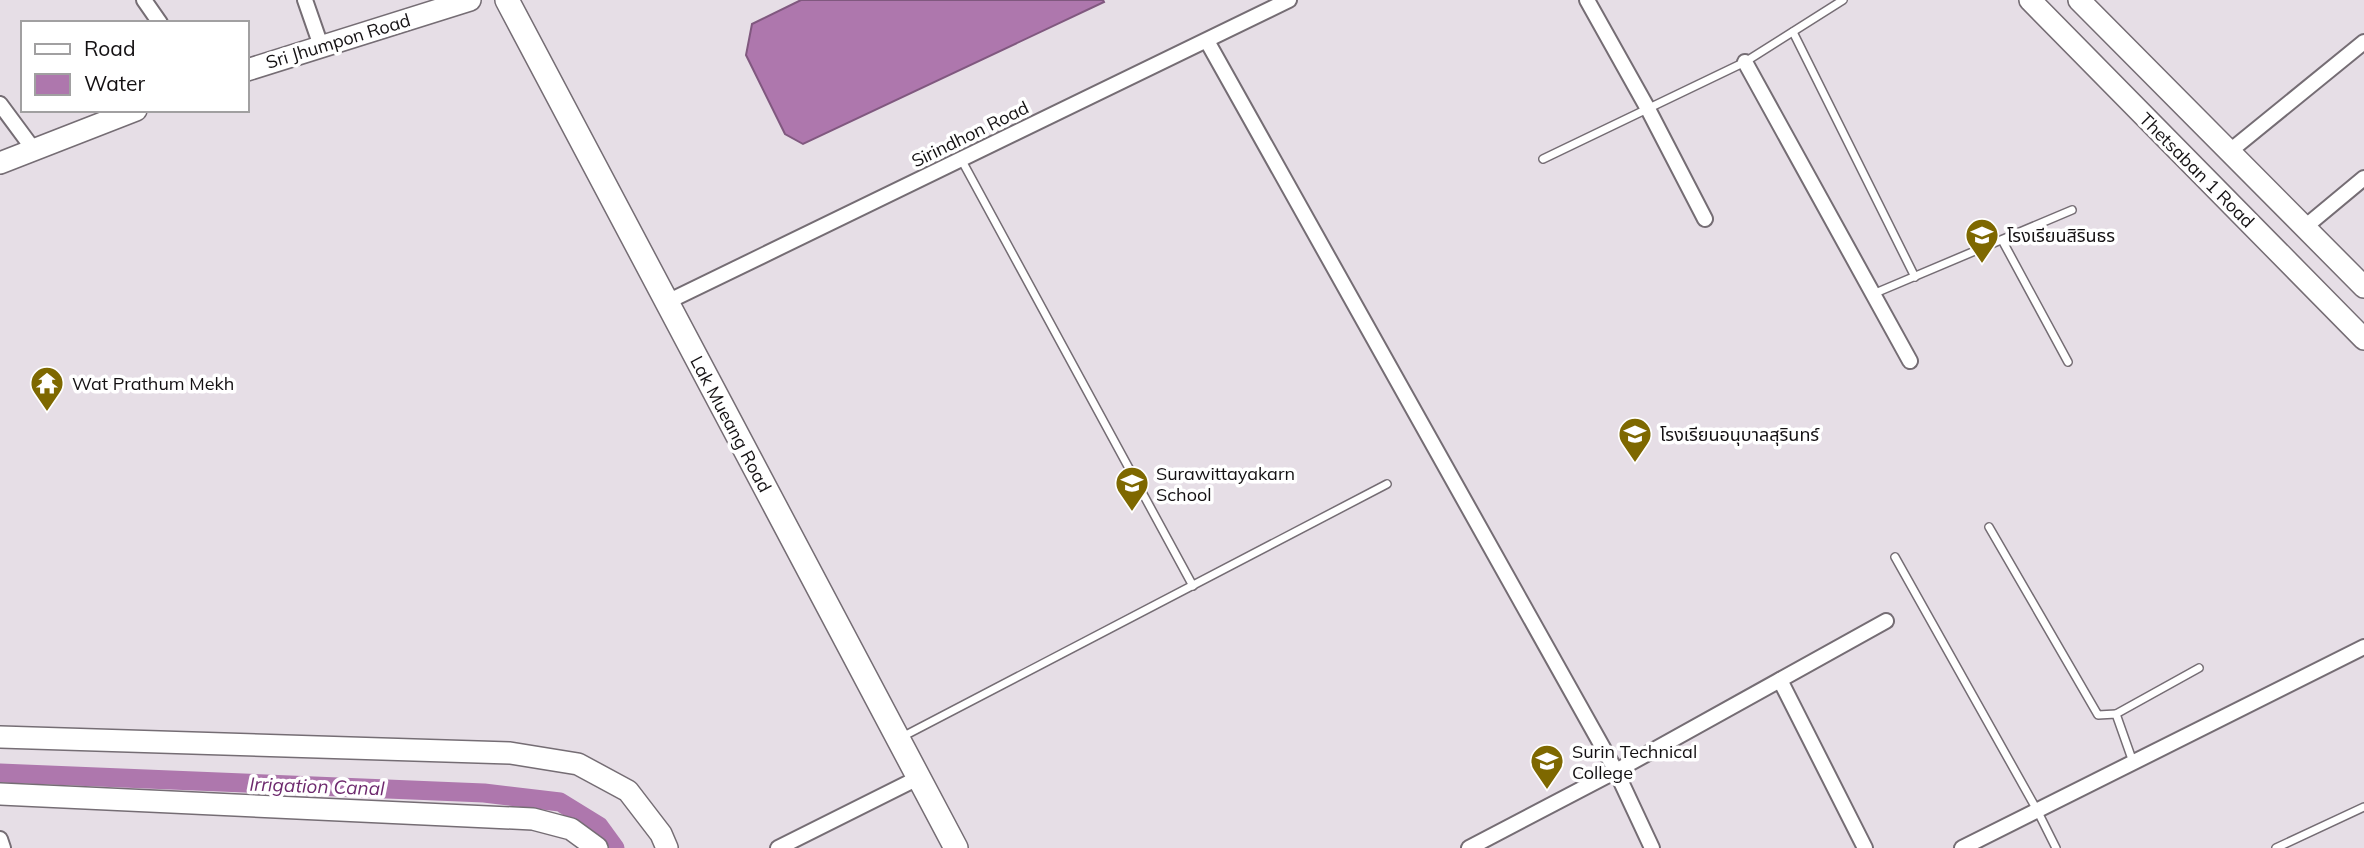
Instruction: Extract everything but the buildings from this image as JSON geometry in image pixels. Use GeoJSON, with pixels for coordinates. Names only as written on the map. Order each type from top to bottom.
{"type":"FeatureCollection","features":[{"type":"Feature","properties":{"kind":"main road","name":"Lak Mueang Road"},"geometry":{"type":"LineString","coordinates":[[507,0],[956,848]]}},
{"type":"Feature","properties":{"kind":"street"},"geometry":{"type":"LineString","coordinates":[[144,0],[158,21]]}},
{"type":"Feature","properties":{"kind":"street"},"geometry":{"type":"LineString","coordinates":[[305,0],[321,46]]}},
{"type":"Feature","properties":{"kind":"street","name":"Sri Jhumpon Road"},"geometry":{"type":"LineString","coordinates":[[248,70],[470,0]]}},
{"type":"Feature","properties":{"kind":"street","name":"Sirindhon Road"},"geometry":{"type":"LineString","coordinates":[[667,302],[1289,0]]}},
{"type":"Feature","properties":{"kind":"street"},"geometry":{"type":"LineString","coordinates":[[1587,0],[1705,219]]}},
{"type":"Feature","properties":{"kind":"street","name":"Thetsaban 1 Road"},"geometry":{"type":"LineString","coordinates":[[2030,0],[2364,339]]}},
{"type":"Feature","properties":{"kind":"street","name":"Thetsaban 1 Road"},"geometry":{"type":"LineString","coordinates":[[2079,0],[2364,286]]}},
{"type":"Feature","properties":{"kind":"street"},"geometry":{"type":"LineString","coordinates":[[1207,41],[1616,771],[1652,848]]}},
{"type":"Feature","properties":{"kind":"street"},"geometry":{"type":"LineString","coordinates":[[2230,151],[2364,42]]}},
{"type":"Feature","properties":{"kind":"street"},"geometry":{"type":"LineString","coordinates":[[1745,62],[1910,361]]}},
{"type":"Feature","properties":{"kind":"street"},"geometry":{"type":"LineString","coordinates":[[0,104],[34,150]]}},
{"type":"Feature","properties":{"kind":"street"},"geometry":{"type":"LineString","coordinates":[[0,163],[131,112]]}},
{"type":"Feature","properties":{"kind":"street"},"geometry":{"type":"LineString","coordinates":[[2305,228],[2364,178]]}},
{"type":"Feature","properties":{"kind":"street"},"geometry":{"type":"LineString","coordinates":[[1469,848],[1616,771],[1886,621]]}},
{"type":"Feature","properties":{"kind":"street"},"geometry":{"type":"LineString","coordinates":[[1962,848],[2364,647]]}},
{"type":"Feature","properties":{"kind":"street"},"geometry":{"type":"LineString","coordinates":[[1780,680],[1865,848]]}},
{"type":"Feature","properties":{"kind":"street"},"geometry":{"type":"LineString","coordinates":[[0,737],[510,753],[578,764],[628,791],[661,834],[667,848]]}},
{"type":"Feature","properties":{"kind":"street"},"geometry":{"type":"LineString","coordinates":[[778,848],[918,778]]}},
{"type":"Feature","properties":{"kind":"street"},"geometry":{"type":"LineString","coordinates":[[0,794],[533,818],[571,829],[597,848]]}},
{"type":"Feature","properties":{"kind":"street"},"geometry":{"type":"LineString","coordinates":[[0,839],[3,848]]}},
{"type":"Feature","properties":{"kind":"lane"},"geometry":{"type":"LineString","coordinates":[[1543,159],[1745,62],[1843,0]]}},
{"type":"Feature","properties":{"kind":"lane"},"geometry":{"type":"LineString","coordinates":[[1793,32],[1915,277]]}},
{"type":"Feature","properties":{"kind":"lane"},"geometry":{"type":"LineString","coordinates":[[961,159],[1193,586]]}},
{"type":"Feature","properties":{"kind":"lane"},"geometry":{"type":"LineString","coordinates":[[1873,294],[2073,210]]}},
{"type":"Feature","properties":{"kind":"lane"},"geometry":{"type":"LineString","coordinates":[[2002,240],[2068,362]]}},
{"type":"Feature","properties":{"kind":"lane"},"geometry":{"type":"LineString","coordinates":[[898,739],[1387,484]]}},
{"type":"Feature","properties":{"kind":"lane"},"geometry":{"type":"LineString","coordinates":[[1989,527],[2098,715],[2116,714],[2199,668]]}},
{"type":"Feature","properties":{"kind":"lane"},"geometry":{"type":"LineString","coordinates":[[1895,557],[2056,848]]}},
{"type":"Feature","properties":{"kind":"lane"},"geometry":{"type":"LineString","coordinates":[[2116,714],[2133,762]]}},
{"type":"Feature","properties":{"kind":"lane"},"geometry":{"type":"LineString","coordinates":[[2276,848],[2364,807]]}},
{"type":"Feature","properties":{"kind":"water"},"geometry":{"type":"Polygon","coordinates":[[[801,0],[1104,2],[803,144],[785,134],[746,55],[752,24],[801,0]]]}},
{"type":"Feature","properties":{"kind":"waterway","name":"Irrigation Canal"},"geometry":{"type":"LineString","coordinates":[[0,773],[484,793],[560,802],[599,826],[615,848]]}},
{"type":"Feature","properties":{"kind":"place","name":"โรงเรียนสิรินธร"},"geometry":{"type":"Point","coordinates":[1982,265]}},
{"type":"Feature","properties":{"kind":"place","name":"Wat Prathum Mekh"},"geometry":{"type":"Point","coordinates":[47,413]}},
{"type":"Feature","properties":{"kind":"place","name":"โรงเรียนอนุบาลสุรินทร์"},"geometry":{"type":"Point","coordinates":[1635,464]}},
{"type":"Feature","properties":{"kind":"place","name":"Surawittayakarn School"},"geometry":{"type":"Point","coordinates":[1132,513]}},
{"type":"Feature","properties":{"kind":"place","name":"Surin Technical College"},"geometry":{"type":"Point","coordinates":[1547,791]}}]}
